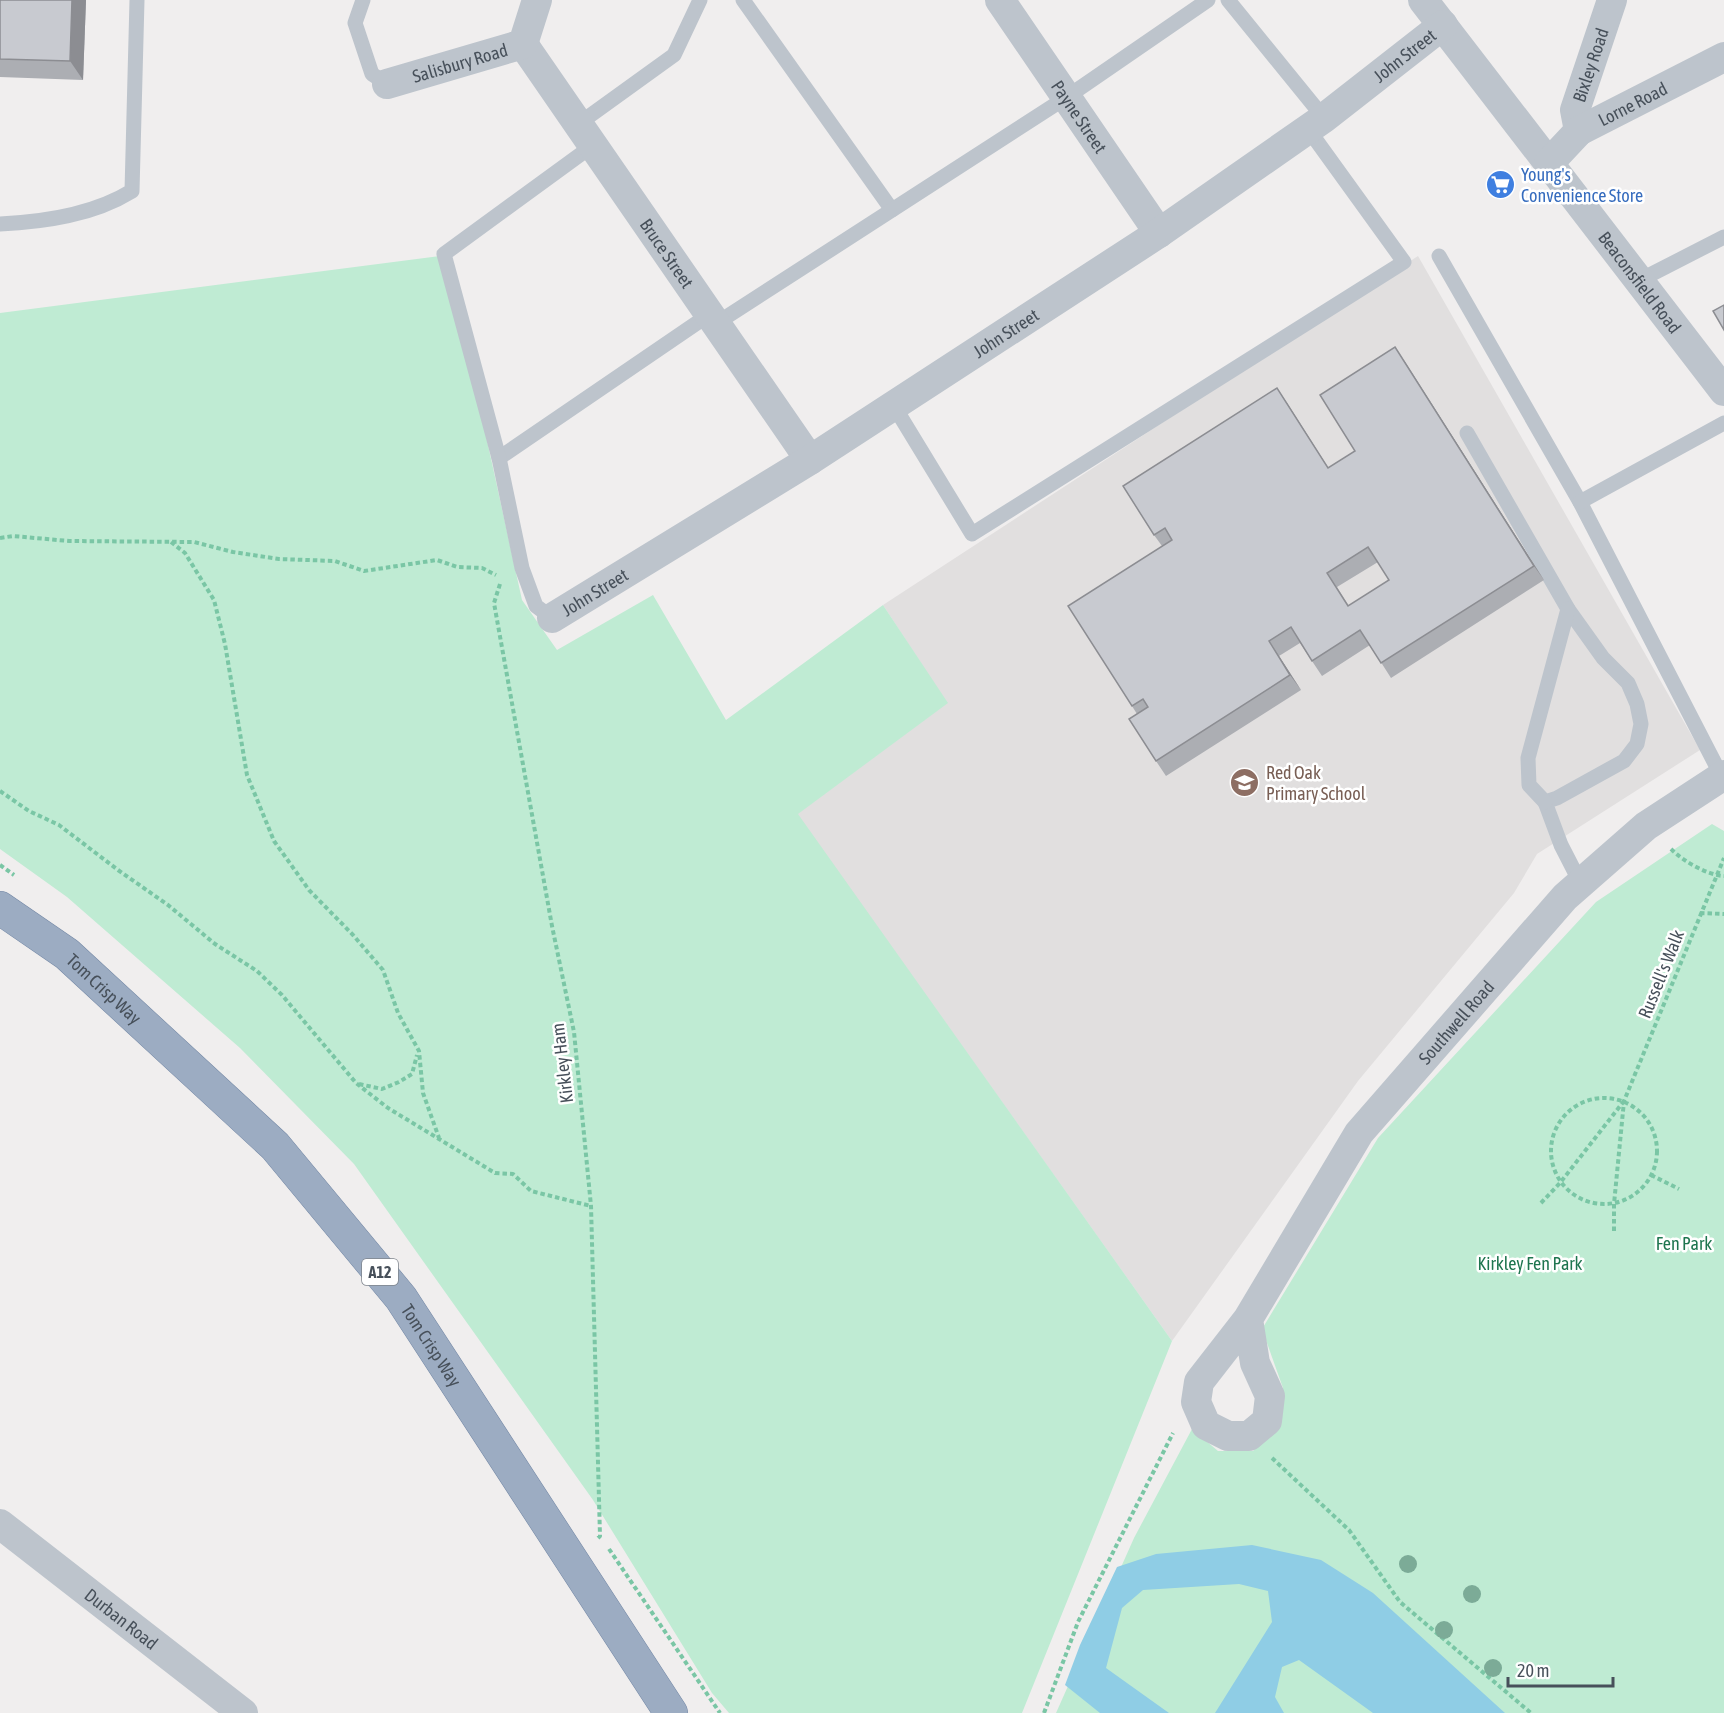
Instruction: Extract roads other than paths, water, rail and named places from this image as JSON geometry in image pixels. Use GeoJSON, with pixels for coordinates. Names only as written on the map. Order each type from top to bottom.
{"type":"FeatureCollection","features":[{"type":"Feature","properties":{"kind":"highway","name":"Tom Crisp Way"},"geometry":{"type":"LineString","coordinates":[[0,908],[67,954],[275,1146],[401,1298],[671,1713]]}},
{"type":"Feature","properties":{"kind":"street","name":"Salisbury Road"},"geometry":{"type":"LineString","coordinates":[[387,84],[523,44],[537,0]]}},
{"type":"Feature","properties":{"kind":"street","name":"Payne Street"},"geometry":{"type":"LineString","coordinates":[[1000,0],[1159,233]]}},
{"type":"Feature","properties":{"kind":"street","name":"Beaconsfield Road"},"geometry":{"type":"LineString","coordinates":[[1423,0],[1724,391]]}},
{"type":"Feature","properties":{"kind":"street","name":"Bixley Road"},"geometry":{"type":"LineString","coordinates":[[1580,131],[1575,110],[1612,0]]}},
{"type":"Feature","properties":{"kind":"street","name":"John Street"},"geometry":{"type":"LineString","coordinates":[[552,618],[810,460],[1159,233],[1316,123],[1443,25]]}},
{"type":"Feature","properties":{"kind":"street","name":"Bruce Street"},"geometry":{"type":"LineString","coordinates":[[523,44],[584,136],[810,460]]}},
{"type":"Feature","properties":{"kind":"street","name":"Lorne Road"},"geometry":{"type":"LineString","coordinates":[[1549,163],[1580,131],[1724,57]]}},
{"type":"Feature","properties":{"kind":"street","name":"Southwell Road"},"geometry":{"type":"LineString","coordinates":[[1248,1319],[1255,1363],[1270,1396],[1267,1421],[1249,1436],[1228,1436],[1206,1425],[1196,1402],[1199,1382],[1248,1319],[1359,1133],[1565,897],[1646,826],[1723,776]]}},
{"type":"Feature","properties":{"kind":"street","name":"Durban Road"},"geometry":{"type":"LineString","coordinates":[[0,1524],[243,1713]]}},
{"type":"Feature","properties":{"kind":"lane"},"geometry":{"type":"LineString","coordinates":[[0,224],[36,222],[96,208],[117,201],[132,191],[137,0]]}},
{"type":"Feature","properties":{"kind":"lane"},"geometry":{"type":"LineString","coordinates":[[363,0],[355,23],[372,74],[387,84]]}},
{"type":"Feature","properties":{"kind":"lane"},"geometry":{"type":"LineString","coordinates":[[552,618],[536,606],[522,568],[499,458],[444,254],[584,136],[674,56],[700,0]]}},
{"type":"Feature","properties":{"kind":"lane"},"geometry":{"type":"LineString","coordinates":[[743,0],[892,210]]}},
{"type":"Feature","properties":{"kind":"lane"},"geometry":{"type":"LineString","coordinates":[[499,458],[713,318],[892,210],[1066,97],[1208,0]]}},
{"type":"Feature","properties":{"kind":"lane"},"geometry":{"type":"LineString","coordinates":[[894,406],[972,534],[1404,262],[1316,123],[1228,0]]}},
{"type":"Feature","properties":{"kind":"lane"},"geometry":{"type":"LineString","coordinates":[[1640,280],[1724,237]]}},
{"type":"Feature","properties":{"kind":"lane"},"geometry":{"type":"LineString","coordinates":[[1439,256],[1580,502],[1723,776]]}},
{"type":"Feature","properties":{"kind":"lane"},"geometry":{"type":"LineString","coordinates":[[1580,502],[1724,423]]}},
{"type":"Feature","properties":{"kind":"lane"},"geometry":{"type":"LineString","coordinates":[[1467,433],[1568,609],[1603,658],[1628,683],[1637,704],[1641,724],[1637,744],[1624,761],[1557,798],[1545,802]]}},
{"type":"Feature","properties":{"kind":"lane"},"geometry":{"type":"LineString","coordinates":[[1568,609],[1528,758],[1529,785],[1545,802],[1561,845],[1581,884]]}},
{"type":"Feature","properties":{"kind":"water"},"geometry":{"type":"Polygon","coordinates":[[[1252,1545],[1321,1560],[1373,1593],[1505,1713],[1373,1713],[1299,1660],[1282,1667],[1275,1697],[1284,1713],[1215,1713],[1272,1622],[1268,1591],[1239,1584],[1143,1590],[1122,1608],[1106,1668],[1169,1713],[1100,1713],[1065,1685],[1080,1645],[1117,1567],[1156,1554],[1252,1545]]]}},
{"type":"Feature","properties":{"kind":"place","name":"Young's Convenience Store"},"geometry":{"type":"Point","coordinates":[1500,184]}},
{"type":"Feature","properties":{"kind":"place","name":"Red Oak Primary School"},"geometry":{"type":"Point","coordinates":[1245,782]}},
{"type":"Feature","properties":{"kind":"park label","name":"Fen Park"},"geometry":{"type":"Point","coordinates":[1684,1243]}},
{"type":"Feature","properties":{"kind":"park label","name":"Kirkley Fen Park"},"geometry":{"type":"Point","coordinates":[1530,1263]}}]}
